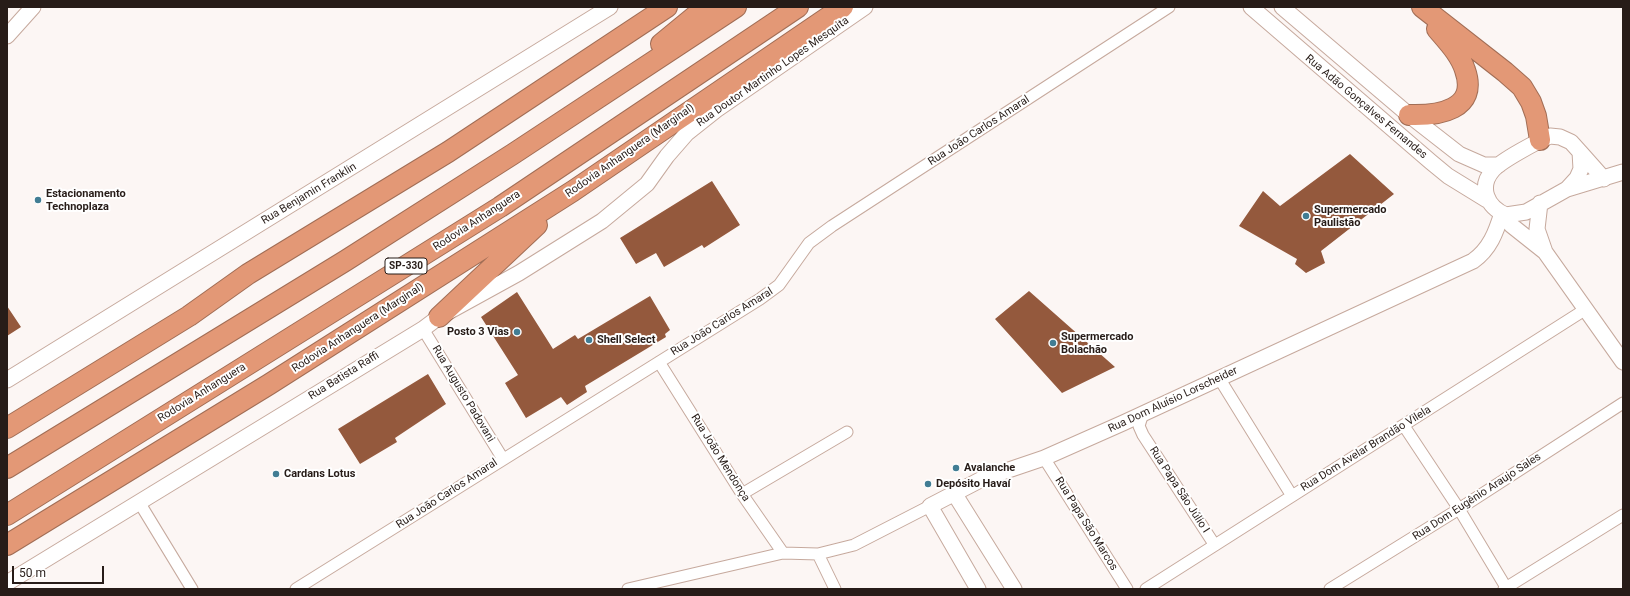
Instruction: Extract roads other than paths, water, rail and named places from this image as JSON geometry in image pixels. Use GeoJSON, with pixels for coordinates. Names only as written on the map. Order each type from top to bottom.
{"type":"FeatureCollection","features":[{"type":"Feature","properties":{"kind":"highway"},"geometry":{"type":"LineString","coordinates":[[7,428],[188,316],[248,274],[448,152],[667,7]]}},
{"type":"Feature","properties":{"kind":"highway"},"geometry":{"type":"LineString","coordinates":[[513,154],[647,55],[706,7]]}},
{"type":"Feature","properties":{"kind":"highway"},"geometry":{"type":"LineString","coordinates":[[7,468],[351,256],[513,154],[736,7]]}},
{"type":"Feature","properties":{"kind":"highway","name":"Rodovia Anhanguera"},"geometry":{"type":"LineString","coordinates":[[7,515],[500,207],[798,7]]}},
{"type":"Feature","properties":{"kind":"highway","name":"Rodovia Anhanguera (Marginal)"},"geometry":{"type":"LineString","coordinates":[[7,545],[268,385],[573,191],[843,7]]}},
{"type":"Feature","properties":{"kind":"highway"},"geometry":{"type":"LineString","coordinates":[[1409,114],[1436,114],[1448,111],[1462,102],[1467,92],[1465,70],[1454,49],[1420,7]]}},
{"type":"Feature","properties":{"kind":"highway"},"geometry":{"type":"LineString","coordinates":[[1420,7],[1506,72],[1522,87],[1534,109],[1540,140]]}},
{"type":"Feature","properties":{"kind":"highway"},"geometry":{"type":"LineString","coordinates":[[439,317],[573,191]]}},
{"type":"Feature","properties":{"kind":"highway"},"geometry":{"type":"LineString","coordinates":[[7,459],[72,427]]}},
{"type":"Feature","properties":{"kind":"street"},"geometry":{"type":"LineString","coordinates":[[7,36],[33,7]]}},
{"type":"Feature","properties":{"kind":"street","name":"Rua Benjamin Franklin"},"geometry":{"type":"LineString","coordinates":[[7,380],[610,7]]}},
{"type":"Feature","properties":{"kind":"street","name":"Rua Doutor Martinho Lopes Mesquita"},"geometry":{"type":"LineString","coordinates":[[667,156],[688,133],[716,110],[865,7]]}},
{"type":"Feature","properties":{"kind":"street","name":"Rua João Carlos Amaral"},"geometry":{"type":"LineString","coordinates":[[296,589],[760,299],[779,285],[809,243],[832,226],[1169,7]]}},
{"type":"Feature","properties":{"kind":"street","name":"Rua Adão Gonçalves Fernandes"},"geometry":{"type":"LineString","coordinates":[[1250,7],[1430,162],[1448,176],[1487,200],[1504,214]]}},
{"type":"Feature","properties":{"kind":"street","name":"Rua Adão Gonçalves Fernandes"},"geometry":{"type":"LineString","coordinates":[[1282,7],[1459,154],[1484,165],[1499,166]]}},
{"type":"Feature","properties":{"kind":"street"},"geometry":{"type":"LineString","coordinates":[[1487,200],[1486,188],[1488,179],[1493,170],[1540,140],[1550,136],[1560,137],[1571,142],[1604,178]]}},
{"type":"Feature","properties":{"kind":"street"},"geometry":{"type":"LineString","coordinates":[[1567,189],[1577,178],[1581,169],[1580,152]]}},
{"type":"Feature","properties":{"kind":"street","name":"Rua Batista Raffi"},"geometry":{"type":"LineString","coordinates":[[7,583],[423,329],[439,317],[519,273],[602,221],[647,184],[667,156]]}},
{"type":"Feature","properties":{"kind":"street"},"geometry":{"type":"LineString","coordinates":[[1623,172],[1567,189],[1526,212],[1504,214],[1511,225],[1545,252],[1623,362]]}},
{"type":"Feature","properties":{"kind":"street"},"geometry":{"type":"LineString","coordinates":[[1540,203],[1537,229],[1545,252]]}},
{"type":"Feature","properties":{"kind":"street","name":"Rua Dom Aluísio Lorscheider"},"geometry":{"type":"LineString","coordinates":[[628,589],[648,587],[783,553],[818,554],[854,545],[982,479],[1044,458],[1123,423],[1473,260],[1480,256],[1490,245],[1504,214]]}},
{"type":"Feature","properties":{"kind":"street","name":"Rua Dom Avelar Brandão Vilela"},"geometry":{"type":"LineString","coordinates":[[1146,589],[1214,544],[1404,426],[1586,309]]}},
{"type":"Feature","properties":{"kind":"street","name":"Rua Augusto Padovani"},"geometry":{"type":"LineString","coordinates":[[423,329],[503,459]]}},
{"type":"Feature","properties":{"kind":"street","name":"Rua João Mendonça"},"geometry":{"type":"LineString","coordinates":[[659,362],[742,494],[783,553]]}},
{"type":"Feature","properties":{"kind":"street"},"geometry":{"type":"LineString","coordinates":[[1220,378],[1292,496]]}},
{"type":"Feature","properties":{"kind":"street","name":"Rua Dom Eugênio Araujo Sales"},"geometry":{"type":"LineString","coordinates":[[1330,589],[1459,509],[1623,403]]}},
{"type":"Feature","properties":{"kind":"street","name":"Rua Papa São Júlio I"},"geometry":{"type":"LineString","coordinates":[[1143,413],[1139,426],[1143,435],[1214,544]]}},
{"type":"Feature","properties":{"kind":"street","name":"Rua Papa São Júlio I"},"geometry":{"type":"LineString","coordinates":[[1123,423],[1134,427],[1143,435]]}},
{"type":"Feature","properties":{"kind":"street"},"geometry":{"type":"LineString","coordinates":[[1404,426],[1459,509],[1506,589],[1623,515]]}},
{"type":"Feature","properties":{"kind":"street"},"geometry":{"type":"LineString","coordinates":[[742,494],[847,432]]}},
{"type":"Feature","properties":{"kind":"street","name":"Rua Papa São Marcos"},"geometry":{"type":"LineString","coordinates":[[1044,458],[1127,589]]}},
{"type":"Feature","properties":{"kind":"street"},"geometry":{"type":"LineString","coordinates":[[954,493],[1014,589]]}},
{"type":"Feature","properties":{"kind":"street"},"geometry":{"type":"LineString","coordinates":[[139,502],[192,589]]}},
{"type":"Feature","properties":{"kind":"street"},"geometry":{"type":"LineString","coordinates":[[930,506],[978,589]]}},
{"type":"Feature","properties":{"kind":"street"},"geometry":{"type":"LineString","coordinates":[[818,554],[835,589]]}},
{"type":"Feature","properties":{"kind":"place","name":"Estacionamento Technoplaza"},"geometry":{"type":"Point","coordinates":[38,200]}},
{"type":"Feature","properties":{"kind":"place","name":"Supermercado Paulistão"},"geometry":{"type":"Point","coordinates":[1306,216]}},
{"type":"Feature","properties":{"kind":"place","name":"Posto 3 Vias"},"geometry":{"type":"Point","coordinates":[517,332]}},
{"type":"Feature","properties":{"kind":"place","name":"Shell Select"},"geometry":{"type":"Point","coordinates":[589,340]}},
{"type":"Feature","properties":{"kind":"place","name":"Supermercado Bolachão"},"geometry":{"type":"Point","coordinates":[1053,343]}},
{"type":"Feature","properties":{"kind":"place","name":"Avalanche"},"geometry":{"type":"Point","coordinates":[956,468]}},
{"type":"Feature","properties":{"kind":"place","name":"Cardans Lotus"},"geometry":{"type":"Point","coordinates":[276,474]}},
{"type":"Feature","properties":{"kind":"place","name":"Depósito Havaí"},"geometry":{"type":"Point","coordinates":[928,484]}}]}
